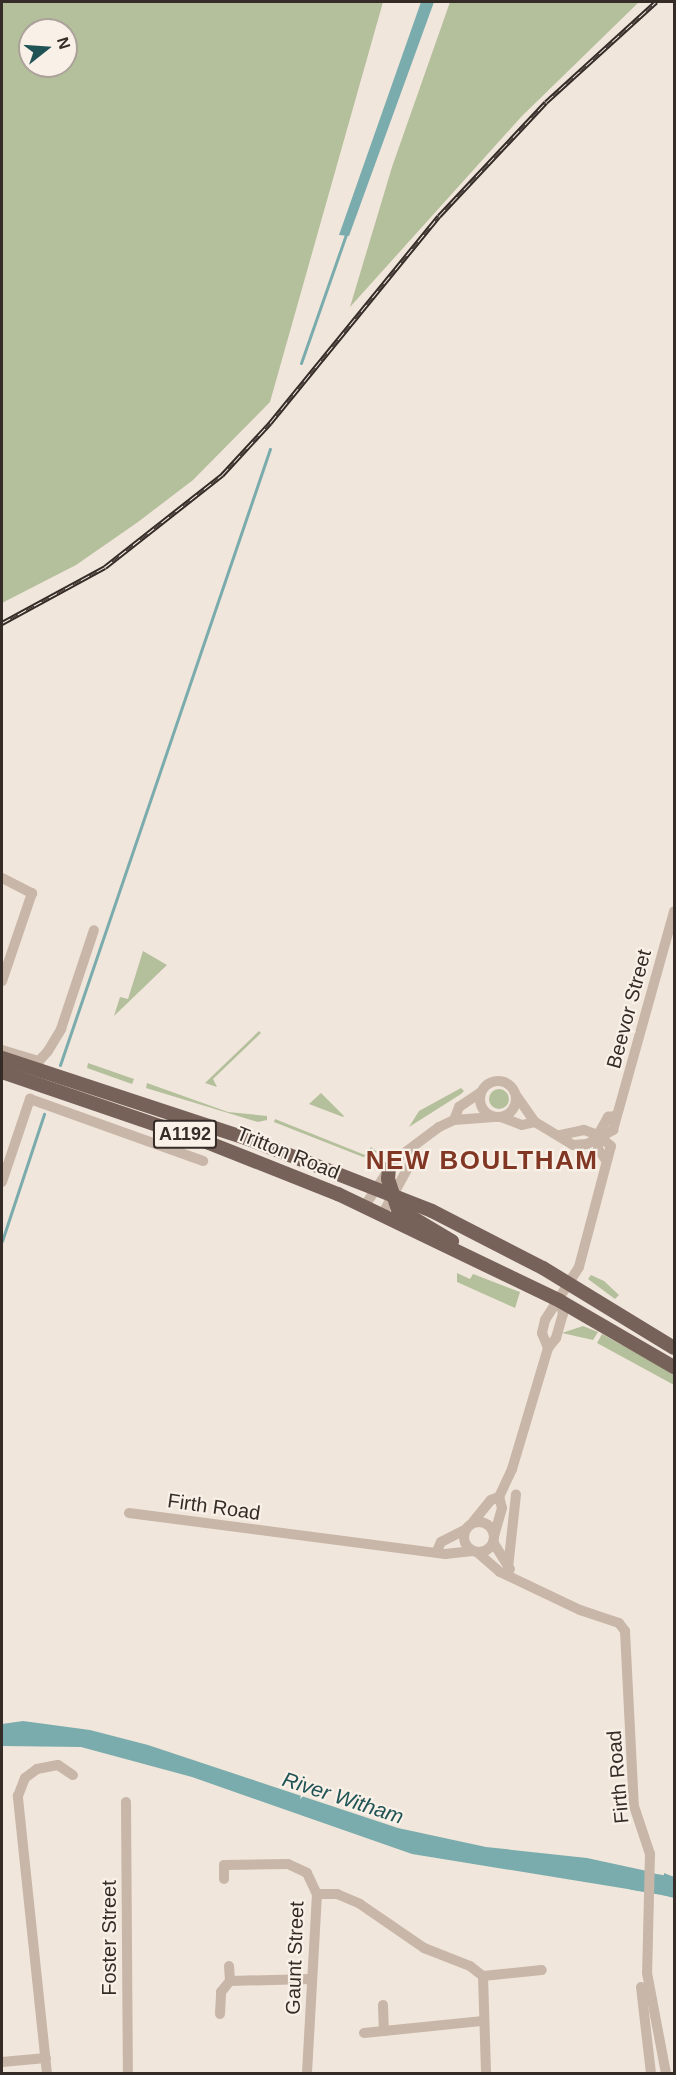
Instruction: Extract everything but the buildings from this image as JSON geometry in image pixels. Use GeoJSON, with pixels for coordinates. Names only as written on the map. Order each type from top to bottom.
{"type":"FeatureCollection","features":[{"type":"Feature","properties":{"kind":"main road","name":"Tritton Road"},"geometry":{"type":"LineString","coordinates":[[2,1058],[250,1140],[392,1195],[468,1228],[571,1285],[675,1348]]}},
{"type":"Feature","properties":{"kind":"main road","name":"Tritton Road"},"geometry":{"type":"LineString","coordinates":[[2,1072],[209,1143],[364,1207],[560,1301],[675,1367]]}},
{"type":"Feature","properties":{"kind":"main road"},"geometry":{"type":"LineString","coordinates":[[389,1168],[392,1195],[401,1212],[471,1251],[490,1268]]}},
{"type":"Feature","properties":{"kind":"street"},"geometry":{"type":"LineString","coordinates":[[2,878],[32,893],[2,981]]}},
{"type":"Feature","properties":{"kind":"street","name":"Beevor Street"},"geometry":{"type":"LineString","coordinates":[[598,1135],[613,1130],[615,1116],[675,911]]}},
{"type":"Feature","properties":{"kind":"street"},"geometry":{"type":"LineString","coordinates":[[2,1050],[39,1061],[48,1051],[61,1029],[94,930]]}},
{"type":"Feature","properties":{"kind":"street"},"geometry":{"type":"LineString","coordinates":[[454,1120],[459,1107],[481,1092],[489,1083],[501,1081],[516,1095],[535,1122],[560,1135],[584,1130],[598,1135],[611,1146],[579,1267],[560,1301],[563,1314],[556,1338],[548,1348],[521,1443],[500,1497],[502,1508],[493,1539],[475,1551],[464,1542],[469,1526]]}},
{"type":"Feature","properties":{"kind":"street"},"geometry":{"type":"LineString","coordinates":[[481,1092],[483,1109],[497,1117],[522,1125],[535,1122]]}},
{"type":"Feature","properties":{"kind":"street"},"geometry":{"type":"LineString","coordinates":[[364,1207],[374,1188],[389,1168],[410,1151],[454,1120],[497,1117],[512,1111],[516,1095]]}},
{"type":"Feature","properties":{"kind":"street"},"geometry":{"type":"LineString","coordinates":[[2,1182],[30,1099],[203,1161]]}},
{"type":"Feature","properties":{"kind":"street"},"geometry":{"type":"LineString","coordinates":[[382,1215],[410,1164],[410,1151]]}},
{"type":"Feature","properties":{"kind":"street"},"geometry":{"type":"LineString","coordinates":[[508,1568],[516,1494]]}},
{"type":"Feature","properties":{"kind":"street"},"geometry":{"type":"LineString","coordinates":[[437,1551],[441,1542],[469,1526],[491,1500],[500,1497]]}},
{"type":"Feature","properties":{"kind":"street","name":"Firth Road"},"geometry":{"type":"LineString","coordinates":[[129,1513],[251,1531],[437,1551],[445,1554],[475,1551],[501,1572],[518,1578],[580,1610],[619,1623],[625,1631],[634,1806],[638,1828],[648,1844],[650,1866],[646,1973],[666,2073]]}},
{"type":"Feature","properties":{"kind":"street"},"geometry":{"type":"LineString","coordinates":[[469,1526],[488,1524],[493,1539]]}},
{"type":"Feature","properties":{"kind":"street","name":"Firth Road"},"geometry":{"type":"LineString","coordinates":[[493,1539],[508,1568],[518,1578]]}},
{"type":"Feature","properties":{"kind":"street"},"geometry":{"type":"LineString","coordinates":[[48,2073],[18,1796],[20,1786],[37,1769],[58,1765],[73,1775]]}},
{"type":"Feature","properties":{"kind":"street","name":"Foster Street"},"geometry":{"type":"LineString","coordinates":[[126,1802],[128,2073]]}},
{"type":"Feature","properties":{"kind":"street","name":"Gaunt Street"},"geometry":{"type":"LineString","coordinates":[[224,1880],[224,1865],[288,1864],[307,1873],[317,1894],[308,2073]]}},
{"type":"Feature","properties":{"kind":"street"},"geometry":{"type":"LineString","coordinates":[[317,1894],[336,1894],[360,1904],[424,1948],[483,1976],[542,1970]]}},
{"type":"Feature","properties":{"kind":"street"},"geometry":{"type":"LineString","coordinates":[[220,2014],[221,1992],[230,1981],[229,1966]]}},
{"type":"Feature","properties":{"kind":"street"},"geometry":{"type":"LineString","coordinates":[[483,1976],[486,2073]]}},
{"type":"Feature","properties":{"kind":"street"},"geometry":{"type":"LineString","coordinates":[[230,1981],[312,1978]]}},
{"type":"Feature","properties":{"kind":"street"},"geometry":{"type":"LineString","coordinates":[[641,1987],[651,2073]]}},
{"type":"Feature","properties":{"kind":"street"},"geometry":{"type":"LineString","coordinates":[[383,2005],[384,2031]]}},
{"type":"Feature","properties":{"kind":"street"},"geometry":{"type":"LineString","coordinates":[[364,2032],[483,2021]]}},
{"type":"Feature","properties":{"kind":"street"},"geometry":{"type":"LineString","coordinates":[[2,2062],[46,2058]]}},
{"type":"Feature","properties":{"kind":"green space"},"geometry":{"type":"Polygon","coordinates":[[[2,2],[383,2],[270,402],[193,480],[76,565],[2,603],[2,2]]]}},
{"type":"Feature","properties":{"kind":"green space"},"geometry":{"type":"Polygon","coordinates":[[[450,2],[639,2],[522,116],[350,307],[392,167],[450,2]]]}},
{"type":"Feature","properties":{"kind":"green space"},"geometry":{"type":"Polygon","coordinates":[[[143,951],[167,965],[114,1016],[120,997],[128,999],[143,951]]]}},
{"type":"Feature","properties":{"kind":"green space"},"geometry":{"type":"Polygon","coordinates":[[[259,1031],[261,1033],[213,1079],[217,1087],[205,1083],[259,1031]]]}},
{"type":"Feature","properties":{"kind":"green space"},"geometry":{"type":"Polygon","coordinates":[[[88,1063],[134,1079],[132,1084],[87,1068],[88,1063]]]}},
{"type":"Feature","properties":{"kind":"green space"},"geometry":{"type":"Polygon","coordinates":[[[147,1083],[228,1112],[267,1116],[267,1120],[258,1122],[146,1088],[147,1083]]]}},
{"type":"Feature","properties":{"kind":"green space"},"geometry":{"type":"Polygon","coordinates":[[[461,1088],[464,1091],[461,1094],[409,1127],[419,1111],[461,1088]]]}},
{"type":"Feature","properties":{"kind":"green space"},"geometry":{"type":"Polygon","coordinates":[[[499,1089],[506,1092],[509,1099],[506,1106],[499,1109],[492,1106],[489,1099],[492,1092],[499,1089]]]}},
{"type":"Feature","properties":{"kind":"green space"},"geometry":{"type":"Polygon","coordinates":[[[321,1093],[344,1116],[343,1117],[309,1104],[321,1093]]]}},
{"type":"Feature","properties":{"kind":"green space"},"geometry":{"type":"Polygon","coordinates":[[[275,1119],[365,1155],[371,1147],[377,1152],[363,1157],[274,1122],[275,1119]]]}},
{"type":"Feature","properties":{"kind":"green space"},"geometry":{"type":"Polygon","coordinates":[[[457,1273],[470,1279],[473,1274],[520,1292],[515,1308],[457,1282],[457,1273]]]}},
{"type":"Feature","properties":{"kind":"green space"},"geometry":{"type":"Polygon","coordinates":[[[591,1275],[604,1281],[619,1295],[615,1299],[588,1279],[591,1275]]]}},
{"type":"Feature","properties":{"kind":"green space"},"geometry":{"type":"Polygon","coordinates":[[[583,1326],[598,1332],[593,1340],[562,1333],[583,1326]]]}},
{"type":"Feature","properties":{"kind":"green space"},"geometry":{"type":"Polygon","coordinates":[[[602,1334],[674,1374],[674,1385],[597,1343],[602,1334]]]}},
{"type":"Feature","properties":{"kind":"water"},"geometry":{"type":"Polygon","coordinates":[[[421,2],[434,2],[349,236],[339,235],[421,2]]]}},
{"type":"Feature","properties":{"kind":"water"},"geometry":{"type":"Polygon","coordinates":[[[23,1721],[90,1730],[148,1745],[398,1828],[486,1847],[587,1858],[647,1871],[646,1892],[412,1854],[192,1777],[81,1747],[2,1746],[2,1724],[23,1721]]]}},
{"type":"Feature","properties":{"kind":"water"},"geometry":{"type":"Polygon","coordinates":[[[664,1873],[674,1877],[674,1898],[663,1895],[664,1873]]]}},
{"type":"Feature","properties":{"kind":"waterway"},"geometry":{"type":"LineString","coordinates":[[301,363],[347,232]]}},
{"type":"Feature","properties":{"kind":"waterway"},"geometry":{"type":"LineString","coordinates":[[60,1065],[270,449]]}},
{"type":"Feature","properties":{"kind":"waterway"},"geometry":{"type":"LineString","coordinates":[[2,1241],[44,1114]]}},
{"type":"Feature","properties":{"kind":"waterway","name":"River Witham"},"geometry":{"type":"LineString","coordinates":[[633,1880],[674,1887]]}},
{"type":"Feature","properties":{"kind":"railway"},"geometry":{"type":"LineString","coordinates":[[2,623],[105,567],[222,475],[270,423],[439,216],[546,102],[656,2]]}},
{"type":"Feature","properties":{"kind":"district","name":"NEW BOULTHAM"},"geometry":{"type":"Point","coordinates":[482,1161]}}]}
